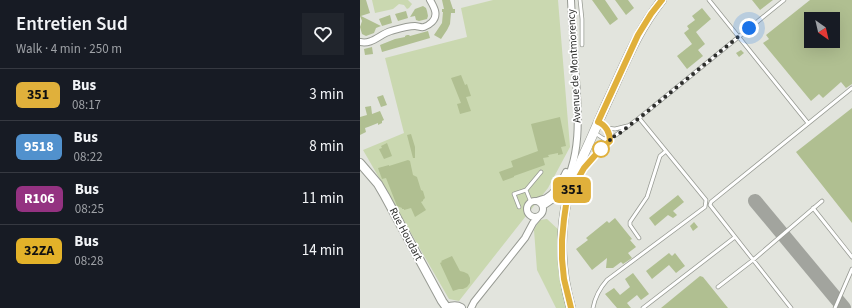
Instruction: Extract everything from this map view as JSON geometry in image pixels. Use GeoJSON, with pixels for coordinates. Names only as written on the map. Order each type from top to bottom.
{"type":"FeatureCollection","features":[{"type":"Feature","properties":{"kind":"main road"},"geometry":{"type":"LineString","coordinates":[[572,308],[564,279],[562,259],[562,240],[567,198],[598,122],[638,35],[662,0]]}},
{"type":"Feature","properties":{"kind":"street"},"geometry":{"type":"LineString","coordinates":[[360,42],[363,43],[374,41],[387,32],[397,29],[415,26],[422,27],[431,23],[435,19],[436,13],[430,0]]}},
{"type":"Feature","properties":{"kind":"street","name":"Avenue de Montmorency"},"geometry":{"type":"LineString","coordinates":[[543,206],[560,192],[574,160],[578,112],[571,0]]}},
{"type":"Feature","properties":{"kind":"street","name":"Avenue de Montmorency"},"geometry":{"type":"LineString","coordinates":[[534,202],[547,197],[563,177],[571,160],[577,132]]}},
{"type":"Feature","properties":{"kind":"street","name":"Rue Houdart"},"geometry":{"type":"LineString","coordinates":[[360,163],[378,184],[447,308]]}},
{"type":"Feature","properties":{"kind":"street"},"geometry":{"type":"LineString","coordinates":[[447,308],[473,305],[525,238],[529,231],[533,223],[543,212],[543,206],[540,203],[534,202],[528,206],[529,231]]}},
{"type":"Feature","properties":{"kind":"street"},"geometry":{"type":"LineString","coordinates":[[528,211],[530,215],[539,216]]}},
{"type":"Feature","properties":{"kind":"lane"},"geometry":{"type":"LineString","coordinates":[[580,0],[582,45]]}},
{"type":"Feature","properties":{"kind":"lane"},"geometry":{"type":"LineString","coordinates":[[708,0],[808,123]]}},
{"type":"Feature","properties":{"kind":"lane"},"geometry":{"type":"LineString","coordinates":[[594,132],[604,138],[616,136],[784,0]]}},
{"type":"Feature","properties":{"kind":"lane"},"geometry":{"type":"LineString","coordinates":[[791,308],[710,205],[711,202],[808,123],[852,90]]}},
{"type":"Feature","properties":{"kind":"lane"},"geometry":{"type":"LineString","coordinates":[[593,308],[599,290],[607,280],[705,207],[706,200],[639,118]]}},
{"type":"Feature","properties":{"kind":"lane"},"geometry":{"type":"LineString","coordinates":[[567,198],[584,168],[610,141],[607,128],[598,122]]}},
{"type":"Feature","properties":{"kind":"lane"},"geometry":{"type":"LineString","coordinates":[[607,128],[615,129],[630,124]]}},
{"type":"Feature","properties":{"kind":"lane"},"geometry":{"type":"LineString","coordinates":[[639,238],[630,225],[630,222],[647,197],[660,156],[666,151]]}},
{"type":"Feature","properties":{"kind":"lane"},"geometry":{"type":"LineString","coordinates":[[519,207],[514,194],[526,190],[541,172]]}},
{"type":"Feature","properties":{"kind":"lane"},"geometry":{"type":"LineString","coordinates":[[526,190],[530,200],[534,202]]}},
{"type":"Feature","properties":{"kind":"lane"},"geometry":{"type":"LineString","coordinates":[[718,286],[753,260],[822,201]]}},
{"type":"Feature","properties":{"kind":"lane"},"geometry":{"type":"LineString","coordinates":[[813,208],[851,255]]}},
{"type":"Feature","properties":{"kind":"lane"},"geometry":{"type":"LineString","coordinates":[[643,308],[735,237]]}},
{"type":"Feature","properties":{"kind":"lane"},"geometry":{"type":"LineString","coordinates":[[835,308],[852,269]]}},
{"type":"Feature","properties":{"kind":"green space"},"geometry":{"type":"Polygon","coordinates":[[[372,0],[408,0],[412,4],[407,9],[404,5],[399,4],[393,9],[375,13],[372,0]]]}},
{"type":"Feature","properties":{"kind":"green space"},"geometry":{"type":"Polygon","coordinates":[[[493,0],[558,0],[570,147],[548,188],[459,301],[449,299],[363,150],[404,133],[385,58],[467,37],[461,8],[493,0]]]}},
{"type":"Feature","properties":{"kind":"green space"},"geometry":{"type":"Polygon","coordinates":[[[547,219],[561,232],[557,256],[562,266],[564,278],[562,288],[569,308],[556,308],[537,270],[534,230],[540,220],[547,219]]]}},
{"type":"Feature","properties":{"kind":"building"},"geometry":{"type":"Polygon","coordinates":[[[360,0],[366,0],[370,13],[361,16],[381,26],[376,28],[374,33],[366,36],[362,34],[360,27],[362,21],[360,16],[360,0]]]}},
{"type":"Feature","properties":{"kind":"building"},"geometry":{"type":"Polygon","coordinates":[[[442,0],[450,0],[453,9],[455,9],[455,13],[451,13],[450,24],[441,39],[434,35],[442,23],[442,9],[444,9],[442,0]]]}},
{"type":"Feature","properties":{"kind":"building"},"geometry":{"type":"Polygon","coordinates":[[[592,0],[605,0],[618,19],[610,25],[592,0]]]}},
{"type":"Feature","properties":{"kind":"building"},"geometry":{"type":"Polygon","coordinates":[[[615,0],[628,0],[634,8],[626,15],[615,0]]]}},
{"type":"Feature","properties":{"kind":"building"},"geometry":{"type":"Polygon","coordinates":[[[752,0],[773,0],[760,10],[752,0]]]}},
{"type":"Feature","properties":{"kind":"building"},"geometry":{"type":"Polygon","coordinates":[[[810,0],[852,0],[852,84],[846,88],[841,82],[823,98],[819,94],[811,101],[763,43],[769,39],[766,35],[810,0]]]}},
{"type":"Feature","properties":{"kind":"building"},"geometry":{"type":"Polygon","coordinates":[[[423,6],[427,11],[427,19],[419,21],[416,20],[415,16],[410,17],[415,9],[423,6]]]}},
{"type":"Feature","properties":{"kind":"building"},"geometry":{"type":"Polygon","coordinates":[[[702,8],[711,19],[696,32],[705,44],[698,50],[703,56],[687,69],[677,56],[692,44],[684,33],[689,29],[687,26],[695,20],[692,16],[702,8]]]}},
{"type":"Feature","properties":{"kind":"building"},"geometry":{"type":"Polygon","coordinates":[[[406,11],[408,18],[398,21],[395,14],[406,11]]]}},
{"type":"Feature","properties":{"kind":"building"},"geometry":{"type":"Polygon","coordinates":[[[390,15],[392,23],[382,26],[379,19],[390,15]]]}},
{"type":"Feature","properties":{"kind":"building"},"geometry":{"type":"Polygon","coordinates":[[[428,31],[430,38],[382,52],[380,45],[407,35],[410,36],[428,31]]]}},
{"type":"Feature","properties":{"kind":"building"},"geometry":{"type":"Polygon","coordinates":[[[372,47],[373,54],[365,55],[364,49],[372,47]]]}},
{"type":"Feature","properties":{"kind":"building"},"geometry":{"type":"Polygon","coordinates":[[[741,50],[744,53],[739,57],[736,53],[741,50]]]}},
{"type":"Feature","properties":{"kind":"building"},"geometry":{"type":"Polygon","coordinates":[[[461,75],[465,85],[467,84],[471,96],[466,97],[471,111],[460,114],[457,104],[461,103],[451,78],[461,75]]]}},
{"type":"Feature","properties":{"kind":"building"},"geometry":{"type":"Polygon","coordinates":[[[383,95],[387,105],[381,107],[377,97],[383,95]]]}},
{"type":"Feature","properties":{"kind":"building"},"geometry":{"type":"Polygon","coordinates":[[[371,106],[372,114],[380,111],[384,120],[378,125],[378,123],[365,128],[366,132],[360,135],[360,117],[367,115],[365,107],[371,106]]]}},
{"type":"Feature","properties":{"kind":"building"},"geometry":{"type":"Polygon","coordinates":[[[852,108],[852,223],[796,152],[852,108]]]}},
{"type":"Feature","properties":{"kind":"building"},"geometry":{"type":"Polygon","coordinates":[[[560,117],[566,146],[561,147],[563,154],[558,155],[558,153],[548,155],[549,157],[543,158],[545,165],[503,181],[499,172],[513,167],[511,161],[538,151],[531,124],[560,117]]]}},
{"type":"Feature","properties":{"kind":"building"},"geometry":{"type":"Polygon","coordinates":[[[411,134],[415,147],[415,158],[413,158],[407,135],[411,134]]]}},
{"type":"Feature","properties":{"kind":"building"},"geometry":{"type":"Polygon","coordinates":[[[387,143],[392,156],[384,159],[379,149],[387,143]]]}},
{"type":"Feature","properties":{"kind":"building"},"geometry":{"type":"Polygon","coordinates":[[[408,160],[410,161],[413,175],[417,177],[425,198],[421,202],[426,210],[415,217],[411,208],[404,210],[397,206],[386,178],[382,179],[378,168],[408,160]]]}},
{"type":"Feature","properties":{"kind":"building"},"geometry":{"type":"Polygon","coordinates":[[[678,195],[684,202],[673,211],[677,215],[673,218],[668,215],[655,226],[649,218],[678,195]]]}},
{"type":"Feature","properties":{"kind":"building"},"geometry":{"type":"Polygon","coordinates":[[[615,218],[632,239],[630,240],[636,247],[628,253],[632,258],[623,264],[621,262],[613,268],[606,268],[607,258],[592,270],[576,249],[588,240],[586,238],[607,221],[609,223],[615,218]]]}},
{"type":"Feature","properties":{"kind":"building"},"geometry":{"type":"Polygon","coordinates":[[[694,222],[698,227],[693,231],[690,226],[694,222]]]}},
{"type":"Feature","properties":{"kind":"building"},"geometry":{"type":"Polygon","coordinates":[[[669,253],[672,256],[675,253],[685,266],[676,273],[669,265],[652,279],[646,271],[669,253]]]}},
{"type":"Feature","properties":{"kind":"building"},"geometry":{"type":"Polygon","coordinates":[[[452,256],[460,271],[468,274],[470,278],[470,283],[467,287],[453,291],[440,263],[442,262],[441,261],[452,256]]]}},
{"type":"Feature","properties":{"kind":"building"},"geometry":{"type":"Polygon","coordinates":[[[633,273],[649,294],[641,300],[637,295],[627,303],[631,308],[617,308],[605,294],[614,288],[620,295],[630,287],[625,279],[633,273]]]}},
{"type":"Feature","properties":{"kind":"building"},"geometry":{"type":"Polygon","coordinates":[[[700,276],[703,277],[728,308],[661,308],[700,276]]]}},
{"type":"Feature","properties":{"kind":"taxiway"},"geometry":{"type":"LineString","coordinates":[[755,201],[844,308]]}},
{"type":"Feature","properties":{"kind":"bus line","name":"351"},"geometry":{"type":"LineString","coordinates":[[571,308],[564,279],[562,259],[562,240],[567,198],[584,168],[610,141],[607,128],[598,122],[638,35],[662,0]]}},
{"type":"Feature","properties":{"kind":"route"},"geometry":{"type":"LineString","coordinates":[[601,149],[598,152],[610,141],[610,137],[616,136],[643,115],[749,28]]}}]}
